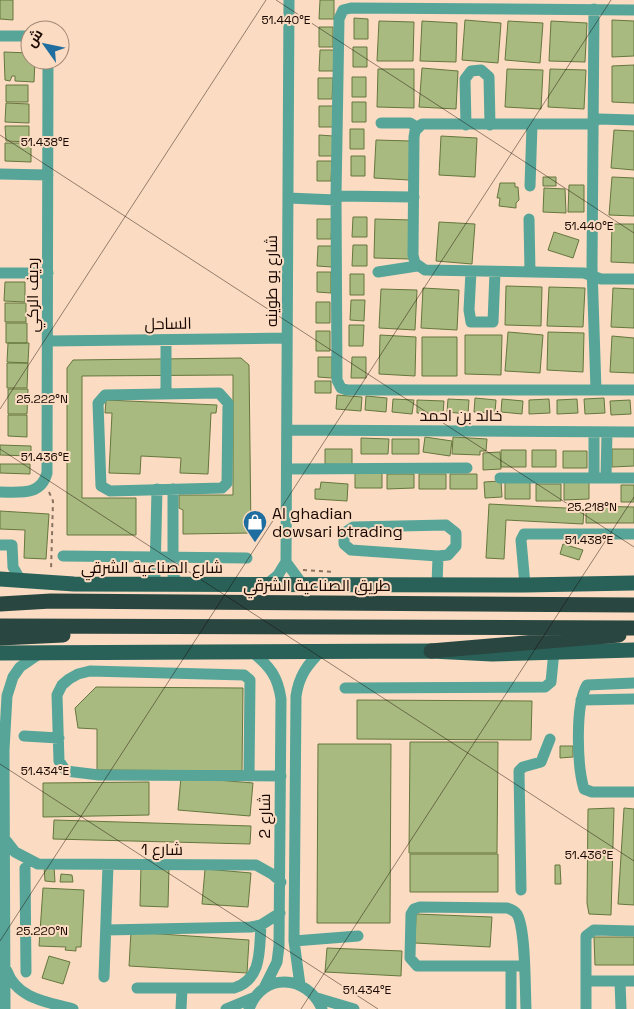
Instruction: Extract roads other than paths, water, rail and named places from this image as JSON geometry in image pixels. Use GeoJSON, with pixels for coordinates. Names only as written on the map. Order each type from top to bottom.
{"type":"FeatureCollection","features":[{"type":"Feature","properties":{"kind":"highway"},"geometry":{"type":"LineString","coordinates":[[562,604],[634,596]]}},
{"type":"Feature","properties":{"kind":"highway"},"geometry":{"type":"LineString","coordinates":[[0,597],[51,601]]}},
{"type":"Feature","properties":{"kind":"highway","name":"طريق الصناعية الشرقي"},"geometry":{"type":"LineString","coordinates":[[0,604],[51,601],[634,605]]}},
{"type":"Feature","properties":{"kind":"highway"},"geometry":{"type":"LineString","coordinates":[[0,626],[565,626],[634,628]]}},
{"type":"Feature","properties":{"kind":"highway"},"geometry":{"type":"LineString","coordinates":[[0,638],[72,634],[112,627]]}},
{"type":"Feature","properties":{"kind":"highway"},"geometry":{"type":"LineString","coordinates":[[431,651],[602,637],[634,632]]}},
{"type":"Feature","properties":{"kind":"main road","name":"شارع الصناعية الشرقي"},"geometry":{"type":"LineString","coordinates":[[0,579],[50,583],[266,585],[634,583]]}},
{"type":"Feature","properties":{"kind":"main road"},"geometry":{"type":"LineString","coordinates":[[0,653],[431,651],[492,654],[634,650]]}},
{"type":"Feature","properties":{"kind":"street","name":"شارع بو طوينه"},"geometry":{"type":"LineString","coordinates":[[286,562],[289,0]]}},
{"type":"Feature","properties":{"kind":"street"},"geometry":{"type":"LineString","coordinates":[[634,10],[351,8],[343,10],[339,19],[336,196],[337,380],[341,388],[347,390],[634,390]]}},
{"type":"Feature","properties":{"kind":"street"},"geometry":{"type":"LineString","coordinates":[[594,9],[593,276],[596,390]]}},
{"type":"Feature","properties":{"kind":"street"},"geometry":{"type":"LineString","coordinates":[[0,36],[20,36]]}},
{"type":"Feature","properties":{"kind":"street","name":"رديف الركي"},"geometry":{"type":"LineString","coordinates":[[0,492],[30,492],[42,485],[47,473],[49,341],[48,70]]}},
{"type":"Feature","properties":{"kind":"street"},"geometry":{"type":"LineString","coordinates":[[466,125],[465,78],[471,72],[481,70],[489,77],[490,125]]}},
{"type":"Feature","properties":{"kind":"street"},"geometry":{"type":"LineString","coordinates":[[381,123],[407,123],[417,128],[428,124],[588,124],[594,120],[634,120]]}},
{"type":"Feature","properties":{"kind":"street"},"geometry":{"type":"LineString","coordinates":[[530,186],[532,125]]}},
{"type":"Feature","properties":{"kind":"street"},"geometry":{"type":"LineString","coordinates":[[417,128],[414,137],[413,255],[417,266]]}},
{"type":"Feature","properties":{"kind":"street"},"geometry":{"type":"LineString","coordinates":[[0,174],[48,175]]}},
{"type":"Feature","properties":{"kind":"street"},"geometry":{"type":"LineString","coordinates":[[288,194],[414,197]]}},
{"type":"Feature","properties":{"kind":"street"},"geometry":{"type":"LineString","coordinates":[[529,219],[530,272]]}},
{"type":"Feature","properties":{"kind":"street"},"geometry":{"type":"LineString","coordinates":[[378,272],[417,266],[425,270],[584,273],[601,279],[634,279]]}},
{"type":"Feature","properties":{"kind":"street"},"geometry":{"type":"LineString","coordinates":[[471,271],[469,310],[471,322],[493,322],[495,272]]}},
{"type":"Feature","properties":{"kind":"street"},"geometry":{"type":"LineString","coordinates":[[0,273],[48,273]]}},
{"type":"Feature","properties":{"kind":"street","name":"الساحل"},"geometry":{"type":"LineString","coordinates":[[49,341],[287,338]]}},
{"type":"Feature","properties":{"kind":"street"},"geometry":{"type":"LineString","coordinates":[[166,340],[166,394]]}},
{"type":"Feature","properties":{"kind":"street"},"geometry":{"type":"LineString","coordinates":[[166,394],[219,394],[228,403],[226,484],[222,488],[215,490],[157,489],[110,491],[101,486],[98,403],[105,395],[166,394]]}},
{"type":"Feature","properties":{"kind":"street","name":"خالد بن احمد"},"geometry":{"type":"LineString","coordinates":[[287,430],[634,432]]}},
{"type":"Feature","properties":{"kind":"street"},"geometry":{"type":"LineString","coordinates":[[594,432],[600,478]]}},
{"type":"Feature","properties":{"kind":"street"},"geometry":{"type":"LineString","coordinates":[[600,478],[608,432]]}},
{"type":"Feature","properties":{"kind":"street"},"geometry":{"type":"LineString","coordinates":[[287,469],[466,468]]}},
{"type":"Feature","properties":{"kind":"street"},"geometry":{"type":"LineString","coordinates":[[500,478],[634,478]]}},
{"type":"Feature","properties":{"kind":"street"},"geometry":{"type":"LineString","coordinates":[[147,584],[155,576],[157,489]]}},
{"type":"Feature","properties":{"kind":"street"},"geometry":{"type":"LineString","coordinates":[[174,489],[173,575],[178,584]]}},
{"type":"Feature","properties":{"kind":"street"},"geometry":{"type":"LineString","coordinates":[[446,525],[456,533],[456,546],[448,555],[438,556],[351,550],[344,544],[344,533],[353,527],[446,525]]}},
{"type":"Feature","properties":{"kind":"street"},"geometry":{"type":"LineString","coordinates":[[525,585],[521,540],[524,534],[634,534]]}},
{"type":"Feature","properties":{"kind":"street"},"geometry":{"type":"LineString","coordinates":[[0,545],[12,545],[13,567],[21,581]]}},
{"type":"Feature","properties":{"kind":"street"},"geometry":{"type":"LineString","coordinates":[[63,556],[247,558]]}},
{"type":"Feature","properties":{"kind":"street"},"geometry":{"type":"LineString","coordinates":[[437,585],[438,556]]}},
{"type":"Feature","properties":{"kind":"street"},"geometry":{"type":"LineString","coordinates":[[266,585],[278,575],[286,562],[303,585]]}},
{"type":"Feature","properties":{"kind":"street","name":"شارع 2"},"geometry":{"type":"LineString","coordinates":[[300,985],[294,941],[296,696],[299,680],[305,669],[321,651]]}},
{"type":"Feature","properties":{"kind":"street"},"geometry":{"type":"LineString","coordinates":[[346,688],[545,687],[551,682],[554,651]]}},
{"type":"Feature","properties":{"kind":"street"},"geometry":{"type":"LineString","coordinates":[[5,1009],[4,750],[6,696],[12,677],[20,668],[43,652]]}},
{"type":"Feature","properties":{"kind":"street","name":"شارع 2"},"geometry":{"type":"LineString","coordinates":[[252,652],[271,668],[280,687],[280,913],[277,962],[264,988]]}},
{"type":"Feature","properties":{"kind":"street"},"geometry":{"type":"LineString","coordinates":[[249,776],[250,680],[244,675],[90,671],[78,674],[62,685],[58,695],[59,764],[63,770],[99,775],[249,776],[281,776]]}},
{"type":"Feature","properties":{"kind":"street"},"geometry":{"type":"LineString","coordinates":[[634,683],[587,684],[581,700],[580,758],[584,789],[592,792],[634,792]]}},
{"type":"Feature","properties":{"kind":"street"},"geometry":{"type":"LineString","coordinates":[[581,700],[634,699]]}},
{"type":"Feature","properties":{"kind":"street"},"geometry":{"type":"LineString","coordinates":[[5,723],[24,736],[59,738]]}},
{"type":"Feature","properties":{"kind":"street"},"geometry":{"type":"LineString","coordinates":[[4,750],[24,736]]}},
{"type":"Feature","properties":{"kind":"street"},"geometry":{"type":"LineString","coordinates":[[521,890],[519,771],[523,767],[541,762],[550,739]]}},
{"type":"Feature","properties":{"kind":"street","name":"شارع 1"},"geometry":{"type":"LineString","coordinates":[[4,838],[15,852],[38,864]]}},
{"type":"Feature","properties":{"kind":"street","name":"شارع 1"},"geometry":{"type":"LineString","coordinates":[[4,889],[25,868],[38,864],[256,865],[272,874],[281,882]]}},
{"type":"Feature","properties":{"kind":"street"},"geometry":{"type":"LineString","coordinates":[[104,977],[108,865]]}},
{"type":"Feature","properties":{"kind":"street"},"geometry":{"type":"LineString","coordinates":[[25,868],[26,972]]}},
{"type":"Feature","properties":{"kind":"street"},"geometry":{"type":"LineString","coordinates":[[524,966],[417,966],[410,958],[410,914],[414,909],[420,907],[513,910],[517,915],[524,948],[526,1009]]}},
{"type":"Feature","properties":{"kind":"street"},"geometry":{"type":"LineString","coordinates":[[106,930],[251,928],[261,925],[280,913]]}},
{"type":"Feature","properties":{"kind":"street"},"geometry":{"type":"LineString","coordinates":[[137,988],[234,988],[249,980],[258,967],[261,925]]}},
{"type":"Feature","properties":{"kind":"street"},"geometry":{"type":"LineString","coordinates":[[586,1009],[586,936],[594,930],[634,931]]}},
{"type":"Feature","properties":{"kind":"street"},"geometry":{"type":"LineString","coordinates":[[294,941],[358,936]]}},
{"type":"Feature","properties":{"kind":"street"},"geometry":{"type":"LineString","coordinates":[[4,960],[12,983],[19,990],[37,998],[73,1009]]}},
{"type":"Feature","properties":{"kind":"street"},"geometry":{"type":"LineString","coordinates":[[510,1009],[511,966]]}},
{"type":"Feature","properties":{"kind":"street"},"geometry":{"type":"LineString","coordinates":[[586,981],[634,981]]}},
{"type":"Feature","properties":{"kind":"street"},"geometry":{"type":"LineString","coordinates":[[620,981],[621,1009]]}},
{"type":"Feature","properties":{"kind":"street"},"geometry":{"type":"LineString","coordinates":[[249,1009],[255,997],[264,988],[282,982],[300,985],[319,1004],[354,1009]]}},
{"type":"Feature","properties":{"kind":"street"},"geometry":{"type":"LineString","coordinates":[[181,1009],[182,989]]}},
{"type":"Feature","properties":{"kind":"street"},"geometry":{"type":"LineString","coordinates":[[226,1009],[255,997]]}},
{"type":"Feature","properties":{"kind":"place","name":"Al ghadian dowsari btrading"},"geometry":{"type":"Point","coordinates":[255,543]}}]}
